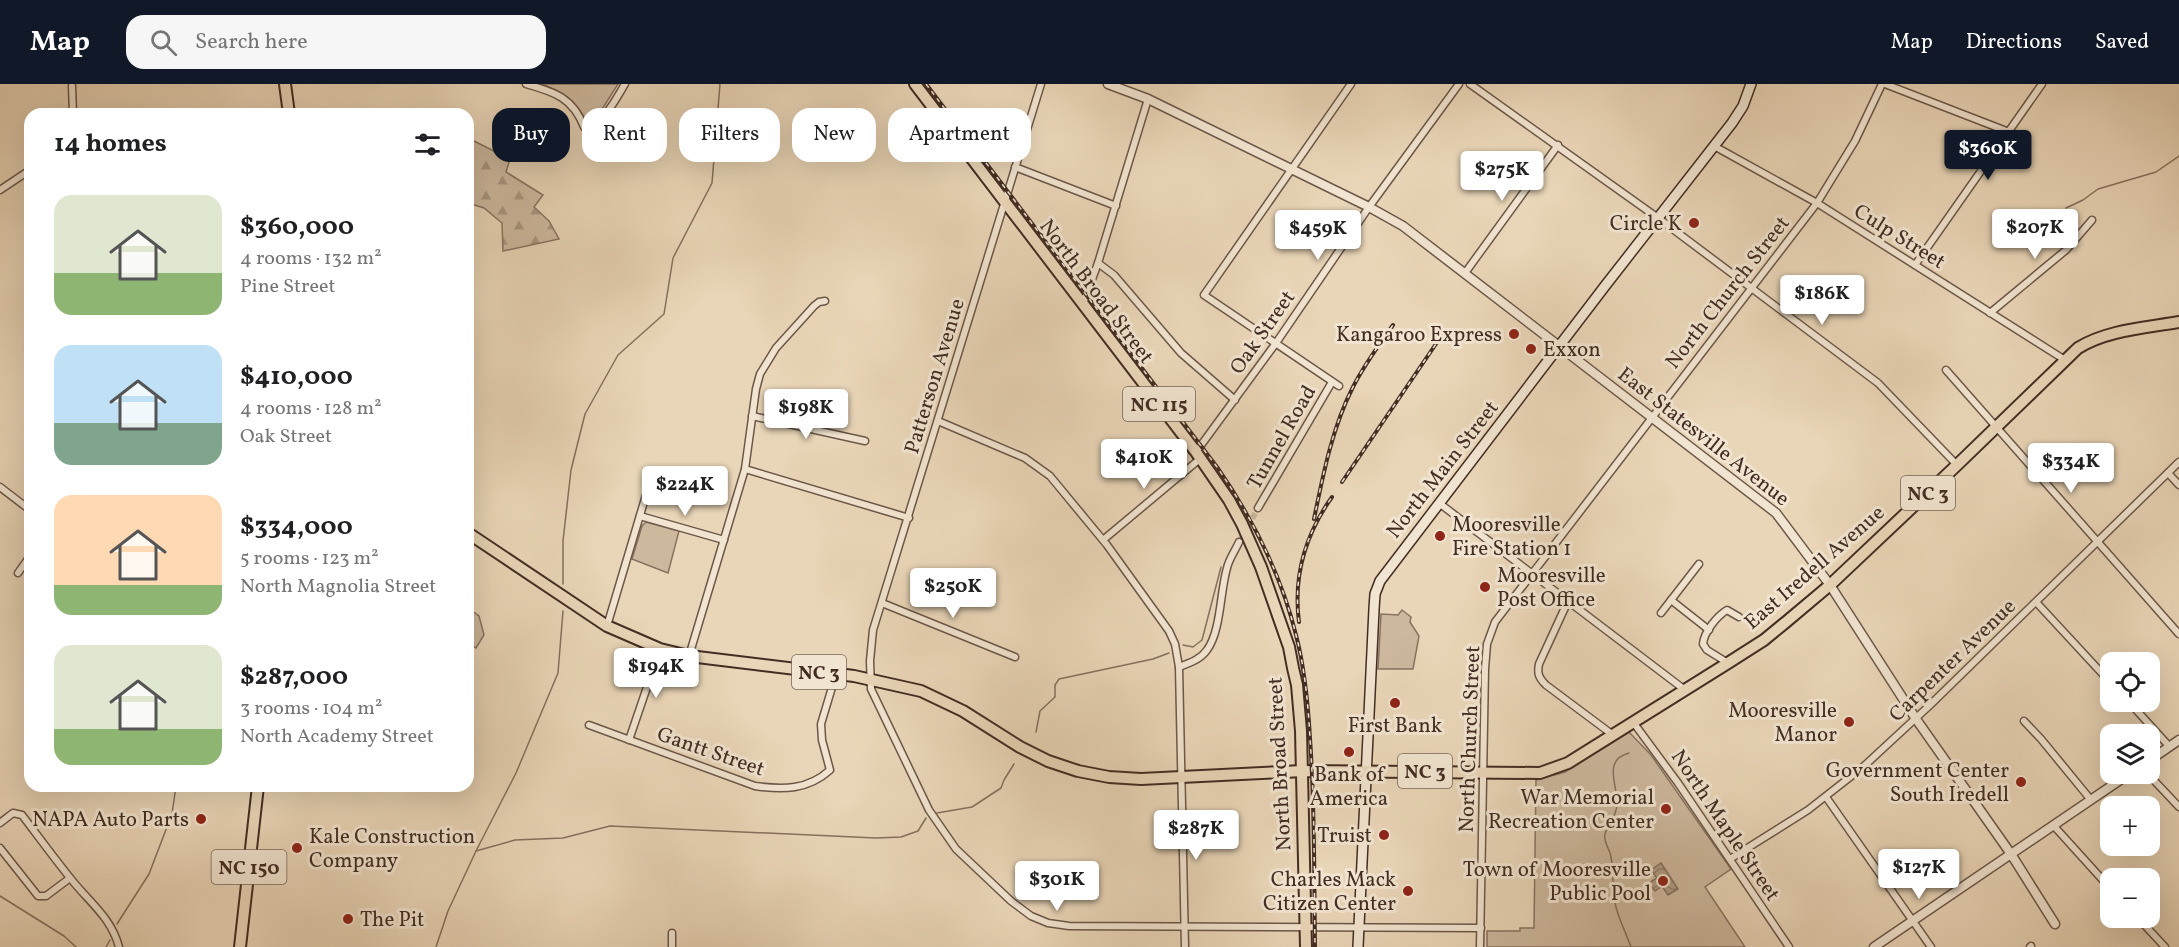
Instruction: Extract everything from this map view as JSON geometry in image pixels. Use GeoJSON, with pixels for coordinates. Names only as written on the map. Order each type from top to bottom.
{"type":"FeatureCollection","features":[{"type":"Feature","properties":{"kind":"main road"},"geometry":{"type":"LineString","coordinates":[[285,84],[288,108]]}},
{"type":"Feature","properties":{"kind":"main road","name":"North Broad Street"},"geometry":{"type":"LineString","coordinates":[[915,84],[1198,455],[1242,524],[1261,567],[1289,647],[1297,685],[1303,771],[1306,947]]}},
{"type":"Feature","properties":{"kind":"main road","name":"North Main Street"},"geometry":{"type":"LineString","coordinates":[[1358,947],[1375,594],[1380,581],[1714,146],[1743,106],[1751,84]]}},
{"type":"Feature","properties":{"kind":"main road","name":"East Iredell Avenue"},"geometry":{"type":"LineString","coordinates":[[1367,771],[1530,774],[1555,769],[1764,640],[1830,585],[2078,348],[2091,340],[2107,335],[2179,322]]}},
{"type":"Feature","properties":{"kind":"main road","name":"NC 3"},"geometry":{"type":"LineString","coordinates":[[474,537],[607,626],[660,650],[688,656],[869,679],[921,691],[942,699],[1020,747],[1048,761],[1078,771],[1109,777],[1141,778],[1303,771],[1367,771]]}},
{"type":"Feature","properties":{"kind":"main road","name":"NC 150"},"geometry":{"type":"LineString","coordinates":[[240,947],[257,792]]}},
{"type":"Feature","properties":{"kind":"street"},"geometry":{"type":"LineString","coordinates":[[526,84],[557,94],[569,102],[584,127],[595,123],[606,114],[625,84]]}},
{"type":"Feature","properties":{"kind":"street","name":"Patterson Avenue"},"geometry":{"type":"LineString","coordinates":[[869,679],[871,644],[882,603],[1041,84]]}},
{"type":"Feature","properties":{"kind":"street","name":"East Statesville Avenue"},"geometry":{"type":"LineString","coordinates":[[1108,84],[1148,99],[1292,168],[1403,226],[1776,513],[1830,585],[1916,719],[2011,854],[2055,924]]}},
{"type":"Feature","properties":{"kind":"street"},"geometry":{"type":"LineString","coordinates":[[1339,386],[1204,295],[1351,84]]}},
{"type":"Feature","properties":{"kind":"street","name":"Oak Street"},"geometry":{"type":"LineString","coordinates":[[1103,540],[1198,455],[1370,207],[1459,84]]}},
{"type":"Feature","properties":{"kind":"street"},"geometry":{"type":"LineString","coordinates":[[1470,84],[1658,218],[1878,383],[1957,465]]}},
{"type":"Feature","properties":{"kind":"street"},"geometry":{"type":"LineString","coordinates":[[1883,84],[2008,132]]}},
{"type":"Feature","properties":{"kind":"street","name":"North Church Street"},"geometry":{"type":"LineString","coordinates":[[1480,947],[1485,669],[1487,644],[1495,622],[1817,203],[1855,141],[1883,84]]}},
{"type":"Feature","properties":{"kind":"street"},"geometry":{"type":"LineString","coordinates":[[1915,265],[2042,84]]}},
{"type":"Feature","properties":{"kind":"street"},"geometry":{"type":"LineString","coordinates":[[72,86],[73,108]]}},
{"type":"Feature","properties":{"kind":"street"},"geometry":{"type":"LineString","coordinates":[[1083,304],[1098,263],[1148,99]]}},
{"type":"Feature","properties":{"kind":"street"},"geometry":{"type":"LineString","coordinates":[[1465,273],[1558,146]]}},
{"type":"Feature","properties":{"kind":"street","name":"Culp Street"},"geometry":{"type":"LineString","coordinates":[[1714,146],[1817,203],[2066,360]]}},
{"type":"Feature","properties":{"kind":"street"},"geometry":{"type":"LineString","coordinates":[[1016,167],[1116,206]]}},
{"type":"Feature","properties":{"kind":"street"},"geometry":{"type":"LineString","coordinates":[[0,190],[24,174]]}},
{"type":"Feature","properties":{"kind":"street"},"geometry":{"type":"LineString","coordinates":[[1990,313],[2066,250],[2092,220]]}},
{"type":"Feature","properties":{"kind":"street"},"geometry":{"type":"LineString","coordinates":[[1098,263],[1114,275],[1181,353],[1235,400]]}},
{"type":"Feature","properties":{"kind":"street"},"geometry":{"type":"LineString","coordinates":[[688,656],[745,469],[756,389],[768,360],[776,348],[814,306],[825,301]]}},
{"type":"Feature","properties":{"kind":"street"},"geometry":{"type":"LineString","coordinates":[[1946,370],[2179,634]]}},
{"type":"Feature","properties":{"kind":"street","name":"Tunnel Road"},"geometry":{"type":"LineString","coordinates":[[1258,508],[1332,382]]}},
{"type":"Feature","properties":{"kind":"street"},"geometry":{"type":"LineString","coordinates":[[752,416],[864,441]]}},
{"type":"Feature","properties":{"kind":"street"},"geometry":{"type":"LineString","coordinates":[[938,422],[1037,465],[1062,489],[1103,540],[1169,631],[1175,644],[1179,667],[1185,947]]}},
{"type":"Feature","properties":{"kind":"street","name":"Carpenter Avenue"},"geometry":{"type":"LineString","coordinates":[[1730,859],[1826,797],[1863,767],[1916,719],[2179,462]]}},
{"type":"Feature","properties":{"kind":"street"},"geometry":{"type":"LineString","coordinates":[[745,469],[909,518]]}},
{"type":"Feature","properties":{"kind":"street"},"geometry":{"type":"LineString","coordinates":[[2168,473],[2179,485]]}},
{"type":"Feature","properties":{"kind":"street"},"geometry":{"type":"LineString","coordinates":[[607,626],[652,475]]}},
{"type":"Feature","properties":{"kind":"street"},"geometry":{"type":"LineString","coordinates":[[0,487],[24,505]]}},
{"type":"Feature","properties":{"kind":"street"},"geometry":{"type":"LineString","coordinates":[[1439,502],[1685,690]]}},
{"type":"Feature","properties":{"kind":"street"},"geometry":{"type":"LineString","coordinates":[[640,516],[724,540]]}},
{"type":"Feature","properties":{"kind":"street"},"geometry":{"type":"LineString","coordinates":[[1179,667],[1202,656],[1208,649],[1216,625],[1227,566],[1239,542]]}},
{"type":"Feature","properties":{"kind":"street"},"geometry":{"type":"LineString","coordinates":[[18,573],[24,564]]}},
{"type":"Feature","properties":{"kind":"street"},"geometry":{"type":"LineString","coordinates":[[1661,613],[1699,564]]}},
{"type":"Feature","properties":{"kind":"street"},"geometry":{"type":"LineString","coordinates":[[1671,600],[1709,630]]}},
{"type":"Feature","properties":{"kind":"street"},"geometry":{"type":"LineString","coordinates":[[1568,601],[1539,664],[1539,678],[1613,735]]}},
{"type":"Feature","properties":{"kind":"street"},"geometry":{"type":"LineString","coordinates":[[2036,602],[2100,671]]}},
{"type":"Feature","properties":{"kind":"street"},"geometry":{"type":"LineString","coordinates":[[882,603],[1014,657]]}},
{"type":"Feature","properties":{"kind":"street"},"geometry":{"type":"LineString","coordinates":[[1728,663],[1707,650],[1703,644],[1704,636],[1727,610],[1739,617]]}},
{"type":"Feature","properties":{"kind":"street"},"geometry":{"type":"LineString","coordinates":[[629,740],[660,650]]}},
{"type":"Feature","properties":{"kind":"street","name":"Gantt Street"},"geometry":{"type":"LineString","coordinates":[[589,725],[755,786],[780,790],[803,786],[830,770],[822,740],[821,724],[836,674]]}},
{"type":"Feature","properties":{"kind":"street"},"geometry":{"type":"LineString","coordinates":[[869,679],[871,688],[922,797],[938,825],[966,860],[1020,909],[1048,923],[1069,926],[1480,928]]}},
{"type":"Feature","properties":{"kind":"street"},"geometry":{"type":"LineString","coordinates":[[2138,712],[2169,746]]}},
{"type":"Feature","properties":{"kind":"street"},"geometry":{"type":"LineString","coordinates":[[2024,721],[2091,800]]}},
{"type":"Feature","properties":{"kind":"street","name":"North Maple Street"},"geometry":{"type":"LineString","coordinates":[[1633,722],[1678,783],[1789,947]]}},
{"type":"Feature","properties":{"kind":"street"},"geometry":{"type":"LineString","coordinates":[[2160,753],[2179,740]]}},
{"type":"Feature","properties":{"kind":"street"},"geometry":{"type":"LineString","coordinates":[[1874,947],[2114,784]]}},
{"type":"Feature","properties":{"kind":"street"},"geometry":{"type":"LineString","coordinates":[[2157,784],[2179,807]]}},
{"type":"Feature","properties":{"kind":"street"},"geometry":{"type":"LineString","coordinates":[[1826,797],[1931,947]]}},
{"type":"Feature","properties":{"kind":"street"},"geometry":{"type":"LineString","coordinates":[[0,823],[14,813],[22,815],[70,878],[105,916],[113,929],[119,947]]}},
{"type":"Feature","properties":{"kind":"street"},"geometry":{"type":"LineString","coordinates":[[2054,825],[2100,877]]}},
{"type":"Feature","properties":{"kind":"street"},"geometry":{"type":"LineString","coordinates":[[0,848],[38,896],[46,896],[70,878]]}},
{"type":"Feature","properties":{"kind":"street"},"geometry":{"type":"LineString","coordinates":[[2147,928],[2164,947]]}},
{"type":"Feature","properties":{"kind":"street"},"geometry":{"type":"LineString","coordinates":[[672,933],[672,947]]}},
{"type":"Feature","properties":{"kind":"green space"},"geometry":{"type":"Polygon","coordinates":[[[541,84],[618,84],[603,108],[582,108],[582,114],[568,97],[541,84]]]}},
{"type":"Feature","properties":{"kind":"green space"},"geometry":{"type":"Polygon","coordinates":[[[474,141],[492,150],[492,162],[509,162],[506,172],[543,195],[534,207],[549,221],[559,239],[503,251],[502,223],[484,208],[474,205],[474,141]]]}},
{"type":"Feature","properties":{"kind":"green space"},"geometry":{"type":"Polygon","coordinates":[[[646,522],[679,531],[668,573],[632,559],[642,526],[646,522]]]}},
{"type":"Feature","properties":{"kind":"green space"},"geometry":{"type":"Polygon","coordinates":[[[1402,610],[1411,617],[1410,622],[1419,636],[1413,669],[1378,669],[1381,614],[1398,615],[1402,610]]]}},
{"type":"Feature","properties":{"kind":"green space"},"geometry":{"type":"Polygon","coordinates":[[[474,612],[479,616],[484,635],[476,648],[474,647],[474,612]]]}},
{"type":"Feature","properties":{"kind":"green space"},"geometry":{"type":"Polygon","coordinates":[[[1629,732],[1651,755],[1731,869],[1705,887],[1745,947],[1487,947],[1487,931],[1520,931],[1520,928],[1534,928],[1536,780],[1565,772],[1629,732]]]}},
{"type":"Feature","properties":{"kind":"water","name":"Town of Mooresville Public Pool"},"geometry":{"type":"Polygon","coordinates":[[[1661,863],[1678,889],[1668,895],[1662,886],[1655,891],[1649,883],[1657,878],[1651,870],[1661,863]]]}},
{"type":"Feature","properties":{"kind":"waterway"},"geometry":{"type":"LineString","coordinates":[[563,584],[563,541],[571,470],[585,414],[618,355],[664,314],[673,258],[712,183],[720,84]]}},
{"type":"Feature","properties":{"kind":"waterway"},"geometry":{"type":"LineString","coordinates":[[2066,208],[2083,200],[2098,189],[2156,172],[2179,156]]}},
{"type":"Feature","properties":{"kind":"waterway"},"geometry":{"type":"LineString","coordinates":[[1183,645],[1193,647],[1202,640],[1221,567]]}},
{"type":"Feature","properties":{"kind":"waterway"},"geometry":{"type":"LineString","coordinates":[[436,947],[448,911],[516,773],[558,673],[563,611]]}},
{"type":"Feature","properties":{"kind":"waterway"},"geometry":{"type":"LineString","coordinates":[[1036,732],[1040,711],[1055,697],[1055,685],[1059,679],[1153,659],[1169,653]]}},
{"type":"Feature","properties":{"kind":"waterway"},"geometry":{"type":"LineString","coordinates":[[1629,753],[1621,756],[1614,767],[1617,808],[1605,837],[1611,857],[1616,909],[1631,947]]}},
{"type":"Feature","properties":{"kind":"waterway"},"geometry":{"type":"LineString","coordinates":[[937,813],[972,807],[1001,788],[1014,764]]}},
{"type":"Feature","properties":{"kind":"waterway"},"geometry":{"type":"LineString","coordinates":[[117,924],[149,874],[172,814],[175,792]]}},
{"type":"Feature","properties":{"kind":"waterway"},"geometry":{"type":"LineString","coordinates":[[476,851],[515,840],[563,838],[610,826],[876,838],[901,837],[918,831],[926,818]]}},
{"type":"Feature","properties":{"kind":"waterway"},"geometry":{"type":"LineString","coordinates":[[0,896],[64,936],[76,947]]}},
{"type":"Feature","properties":{"kind":"waterway"},"geometry":{"type":"LineString","coordinates":[[106,947],[110,940]]}},
{"type":"Feature","properties":{"kind":"tunnel"},"geometry":{"type":"LineString","coordinates":[[1239,542],[1258,508]]}},
{"type":"Feature","properties":{"kind":"railway"},"geometry":{"type":"LineString","coordinates":[[926,84],[1217,467],[1254,527],[1274,569],[1296,635],[1307,699],[1313,790],[1315,947]]}},
{"type":"Feature","properties":{"kind":"railway"},"geometry":{"type":"LineString","coordinates":[[1314,519],[1339,419],[1362,371],[1393,325]]}},
{"type":"Feature","properties":{"kind":"railway"},"geometry":{"type":"LineString","coordinates":[[1342,482],[1442,335]]}},
{"type":"Feature","properties":{"kind":"railway"},"geometry":{"type":"LineString","coordinates":[[1299,622],[1298,588],[1303,557],[1315,526],[1332,497]]}},
{"type":"Feature","properties":{"kind":"place","name":"Circle K"},"geometry":{"type":"Point","coordinates":[1694,223]}},
{"type":"Feature","properties":{"kind":"place","name":"Kangaroo Express"},"geometry":{"type":"Point","coordinates":[1514,334]}},
{"type":"Feature","properties":{"kind":"place","name":"Exxon"},"geometry":{"type":"Point","coordinates":[1531,349]}},
{"type":"Feature","properties":{"kind":"place","name":"Mooresville Fire Station 1"},"geometry":{"type":"Point","coordinates":[1440,536]}},
{"type":"Feature","properties":{"kind":"place","name":"Mooresville Post Office"},"geometry":{"type":"Point","coordinates":[1485,587]}},
{"type":"Feature","properties":{"kind":"place","name":"First Bank"},"geometry":{"type":"Point","coordinates":[1395,703]}},
{"type":"Feature","properties":{"kind":"place","name":"Mooresville Manor"},"geometry":{"type":"Point","coordinates":[1849,722]}},
{"type":"Feature","properties":{"kind":"place","name":"Bank of America"},"geometry":{"type":"Point","coordinates":[1349,752]}},
{"type":"Feature","properties":{"kind":"place","name":"Government Center South Iredell"},"geometry":{"type":"Point","coordinates":[2021,782]}},
{"type":"Feature","properties":{"kind":"place","name":"War Memorial Recreation Center"},"geometry":{"type":"Point","coordinates":[1666,809]}},
{"type":"Feature","properties":{"kind":"place","name":"NAPA Auto Parts"},"geometry":{"type":"Point","coordinates":[201,819]}},
{"type":"Feature","properties":{"kind":"place","name":"Truist"},"geometry":{"type":"Point","coordinates":[1384,835]}},
{"type":"Feature","properties":{"kind":"place","name":"Kale Construction Company"},"geometry":{"type":"Point","coordinates":[297,848]}},
{"type":"Feature","properties":{"kind":"place","name":"Town of Mooresville Public Pool"},"geometry":{"type":"Point","coordinates":[1663,881]}},
{"type":"Feature","properties":{"kind":"place","name":"Charles Mack Citizen Center"},"geometry":{"type":"Point","coordinates":[1408,891]}},
{"type":"Feature","properties":{"kind":"place","name":"The Pit"},"geometry":{"type":"Point","coordinates":[348,919]}}]}
